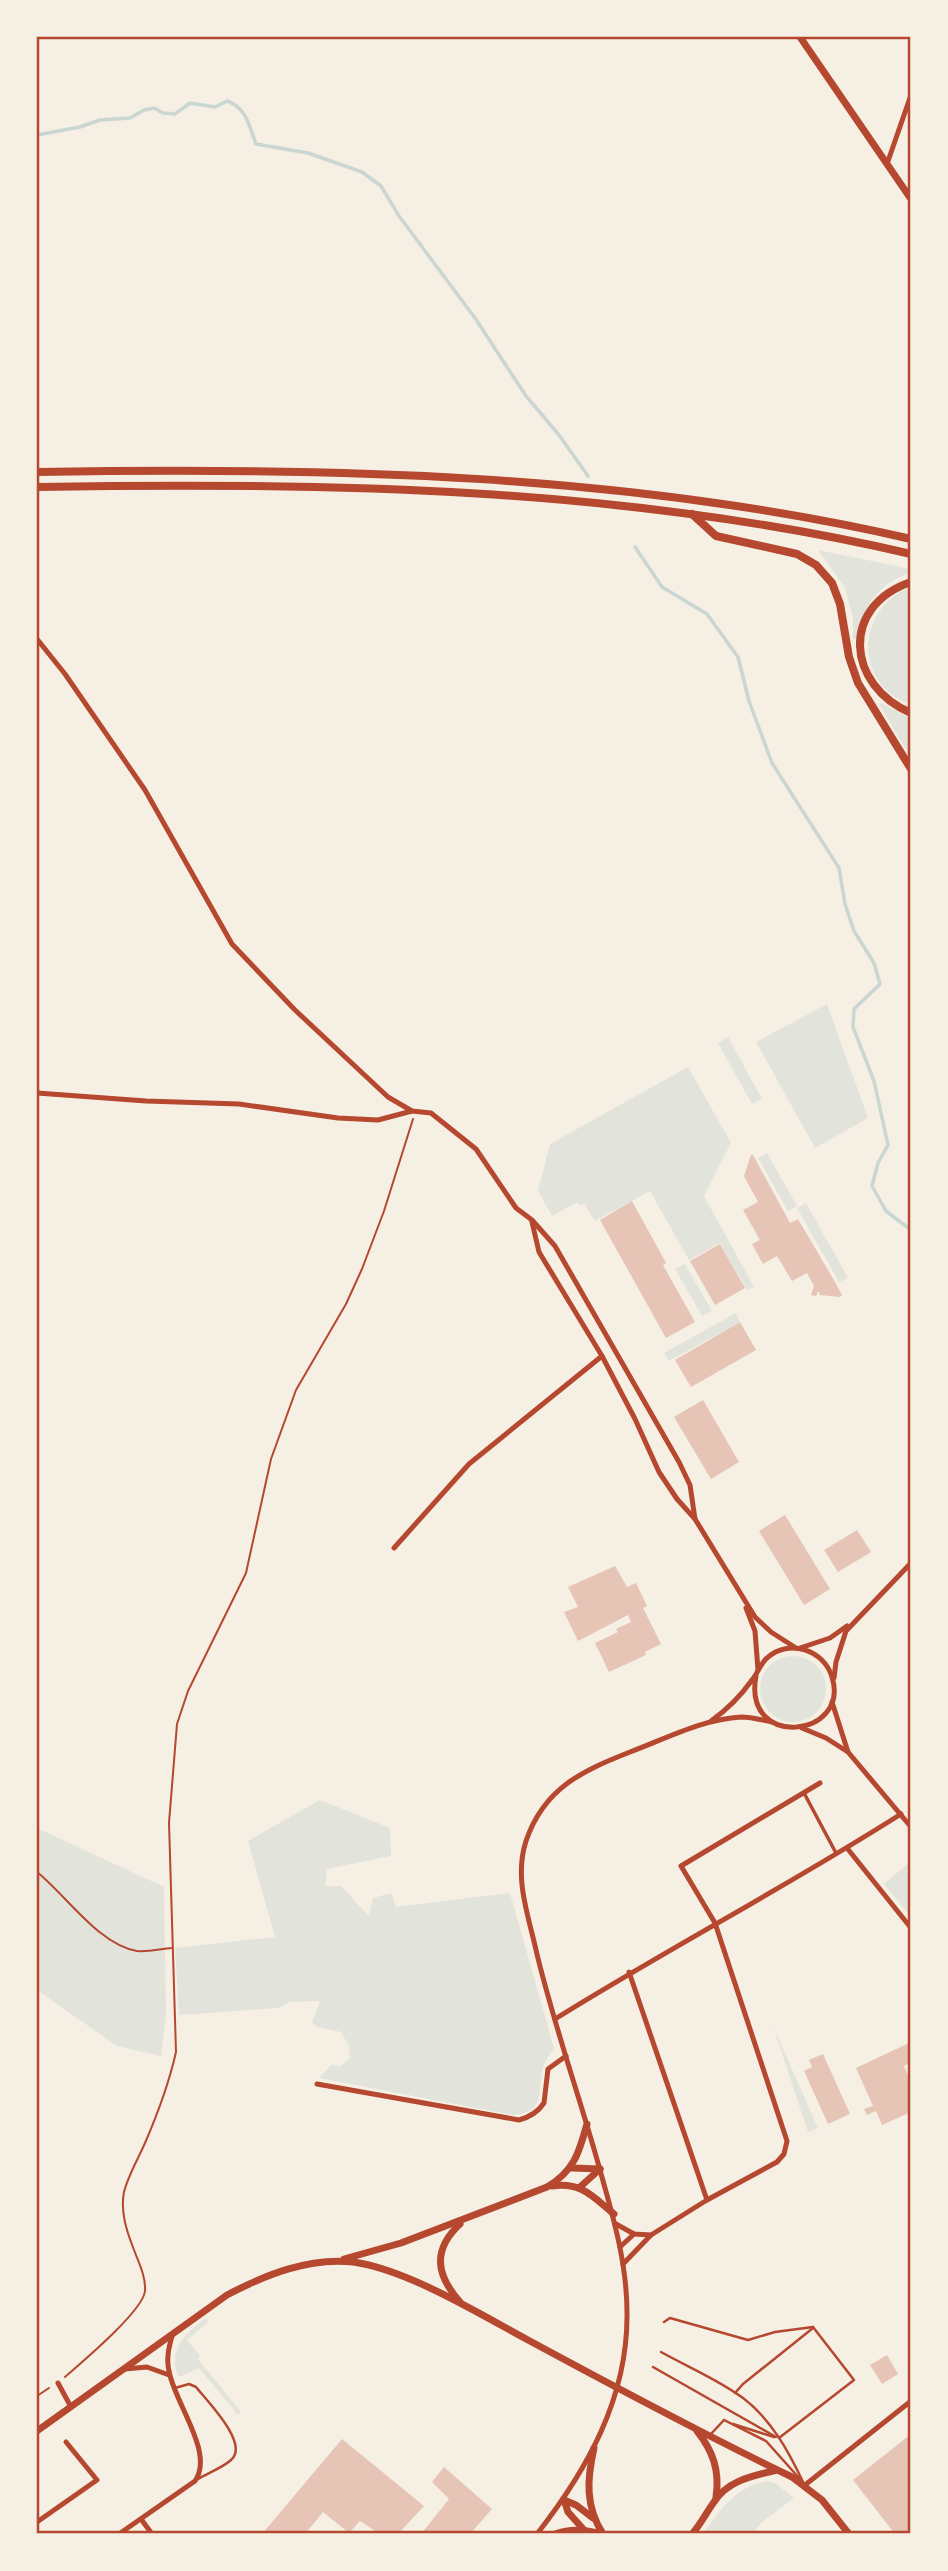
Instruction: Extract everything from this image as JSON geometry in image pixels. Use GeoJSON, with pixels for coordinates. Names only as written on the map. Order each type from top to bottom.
{"type":"FeatureCollection","features":[{"type":"Feature","properties":{"kind":"highway"},"geometry":{"type":"LineString","coordinates":[[37,472],[331,471],[520,482],[615,490],[752,508],[911,539]]}},
{"type":"Feature","properties":{"kind":"highway"},"geometry":{"type":"LineString","coordinates":[[37,486],[347,486],[519,497],[692,514],[793,530],[911,554]]}},
{"type":"Feature","properties":{"kind":"highway"},"geometry":{"type":"LineString","coordinates":[[692,514],[716,536],[797,554],[824,573],[832,583],[839,604],[849,657],[858,683],[911,769]]}},
{"type":"Feature","properties":{"kind":"highway"},"geometry":{"type":"LineString","coordinates":[[911,582],[885,595],[868,613],[861,635],[860,650],[870,681],[886,699],[911,713]]}},
{"type":"Feature","properties":{"kind":"main road"},"geometry":{"type":"LineString","coordinates":[[800,37],[911,199]]}},
{"type":"Feature","properties":{"kind":"main road"},"geometry":{"type":"LineString","coordinates":[[37,2431],[173,2332],[227,2295],[255,2281],[293,2268],[339,2261],[401,2243],[547,2187],[572,2168],[587,2124]]}},
{"type":"Feature","properties":{"kind":"main road"},"geometry":{"type":"LineString","coordinates":[[572,2168],[600,2169]]}},
{"type":"Feature","properties":{"kind":"main road"},"geometry":{"type":"LineString","coordinates":[[580,2187],[600,2169]]}},
{"type":"Feature","properties":{"kind":"main road"},"geometry":{"type":"LineString","coordinates":[[547,2187],[580,2187],[614,2214]]}},
{"type":"Feature","properties":{"kind":"main road"},"geometry":{"type":"LineString","coordinates":[[464,2306],[446,2282],[440,2260],[449,2236],[466,2220]]}},
{"type":"Feature","properties":{"kind":"main road"},"geometry":{"type":"LineString","coordinates":[[339,2261],[377,2267],[464,2306],[777,2470],[805,2485],[849,2534]]}},
{"type":"Feature","properties":{"kind":"main road"},"geometry":{"type":"LineString","coordinates":[[694,2427],[706,2442],[715,2462],[718,2478],[715,2499]]}},
{"type":"Feature","properties":{"kind":"main road"},"geometry":{"type":"LineString","coordinates":[[594,2448],[587,2479],[594,2518],[603,2534]]}},
{"type":"Feature","properties":{"kind":"main road"},"geometry":{"type":"LineString","coordinates":[[692,2534],[715,2499],[735,2483],[777,2470]]}},
{"type":"Feature","properties":{"kind":"main road"},"geometry":{"type":"LineString","coordinates":[[564,2500],[594,2518]]}},
{"type":"Feature","properties":{"kind":"main road"},"geometry":{"type":"LineString","coordinates":[[564,2500],[568,2512],[584,2530]]}},
{"type":"Feature","properties":{"kind":"main road"},"geometry":{"type":"LineString","coordinates":[[555,2534],[566,2530],[584,2530],[603,2534]]}},
{"type":"Feature","properties":{"kind":"street"},"geometry":{"type":"LineString","coordinates":[[887,164],[911,95]]}},
{"type":"Feature","properties":{"kind":"street"},"geometry":{"type":"LineString","coordinates":[[37,639],[65,674],[145,790],[232,944],[295,1010],[388,1097],[413,1111]]}},
{"type":"Feature","properties":{"kind":"street"},"geometry":{"type":"LineString","coordinates":[[37,1093],[239,1104],[338,1118],[378,1120],[413,1111],[431,1113],[476,1149],[516,1208],[532,1220],[555,1247],[679,1462],[690,1485],[695,1518]]}},
{"type":"Feature","properties":{"kind":"street"},"geometry":{"type":"LineString","coordinates":[[532,1220],[539,1252],[602,1356],[659,1472],[677,1499],[695,1518],[742,1598],[763,1625],[798,1648],[819,1656],[830,1670],[833,1680]]}},
{"type":"Feature","properties":{"kind":"street"},"geometry":{"type":"LineString","coordinates":[[394,1548],[469,1464],[602,1356]]}},
{"type":"Feature","properties":{"kind":"street"},"geometry":{"type":"LineString","coordinates":[[708,1723],[736,1702],[767,1658],[776,1652],[830,1637],[852,1622],[911,1563]]}},
{"type":"Feature","properties":{"kind":"street"},"geometry":{"type":"LineString","coordinates":[[742,1598],[755,1631],[757,1673],[754,1696],[758,1706],[772,1722]]}},
{"type":"Feature","properties":{"kind":"street"},"geometry":{"type":"LineString","coordinates":[[848,1752],[832,1701],[840,1647],[852,1622]]}},
{"type":"Feature","properties":{"kind":"street"},"geometry":{"type":"LineString","coordinates":[[802,1728],[821,1718],[832,1701]]}},
{"type":"Feature","properties":{"kind":"street"},"geometry":{"type":"LineString","coordinates":[[537,2534],[564,2500],[594,2448],[611,2405],[623,2362],[627,2327],[623,2263],[614,2214],[555,2019],[521,1885],[521,1864],[533,1826],[558,1790],[582,1772],[708,1723],[743,1717],[772,1722],[781,1727],[802,1728],[826,1738],[848,1752],[911,1827]]}},
{"type":"Feature","properties":{"kind":"street"},"geometry":{"type":"LineString","coordinates":[[623,2263],[651,2235],[776,2162],[784,2154],[787,2141],[715,1923],[681,1866],[820,1783]]}},
{"type":"Feature","properties":{"kind":"street"},"geometry":{"type":"LineString","coordinates":[[804,1793],[837,1854]]}},
{"type":"Feature","properties":{"kind":"street"},"geometry":{"type":"LineString","coordinates":[[555,2019],[629,1972],[848,1848],[901,1814]]}},
{"type":"Feature","properties":{"kind":"street"},"geometry":{"type":"LineString","coordinates":[[848,1848],[911,1928]]}},
{"type":"Feature","properties":{"kind":"street"},"geometry":{"type":"LineString","coordinates":[[629,1972],[707,2200]]}},
{"type":"Feature","properties":{"kind":"street"},"geometry":{"type":"LineString","coordinates":[[317,2084],[519,2120],[541,2108],[548,2069],[566,2056]]}},
{"type":"Feature","properties":{"kind":"street"},"geometry":{"type":"LineString","coordinates":[[616,2224],[634,2234],[651,2235]]}},
{"type":"Feature","properties":{"kind":"street"},"geometry":{"type":"LineString","coordinates":[[620,2247],[634,2234]]}},
{"type":"Feature","properties":{"kind":"street"},"geometry":{"type":"LineString","coordinates":[[119,2534],[195,2481],[201,2469],[201,2458],[169,2375],[168,2354],[173,2332]]}},
{"type":"Feature","properties":{"kind":"street"},"geometry":{"type":"LineString","coordinates":[[122,2370],[147,2367],[169,2375]]}},
{"type":"Feature","properties":{"kind":"street"},"geometry":{"type":"LineString","coordinates":[[58,2383],[72,2407]]}},
{"type":"Feature","properties":{"kind":"street"},"geometry":{"type":"LineString","coordinates":[[805,2485],[911,2401]]}},
{"type":"Feature","properties":{"kind":"street"},"geometry":{"type":"LineString","coordinates":[[37,2522],[97,2480],[66,2442]]}},
{"type":"Feature","properties":{"kind":"street"},"geometry":{"type":"LineString","coordinates":[[141,2519],[152,2534]]}},
{"type":"Feature","properties":{"kind":"lane"},"geometry":{"type":"LineString","coordinates":[[664,2322],[670,2318],[748,2340],[775,2332],[813,2327]]}},
{"type":"Feature","properties":{"kind":"lane"},"geometry":{"type":"LineString","coordinates":[[735,2393],[813,2327]]}},
{"type":"Feature","properties":{"kind":"lane"},"geometry":{"type":"LineString","coordinates":[[779,2438],[854,2380],[813,2327]]}},
{"type":"Feature","properties":{"kind":"lane"},"geometry":{"type":"LineString","coordinates":[[662,2352],[735,2393],[758,2412],[789,2452],[805,2485]]}},
{"type":"Feature","properties":{"kind":"lane"},"geometry":{"type":"LineString","coordinates":[[653,2367],[779,2438]]}},
{"type":"Feature","properties":{"kind":"lane"},"geometry":{"type":"LineString","coordinates":[[175,2388],[189,2384],[196,2386],[235,2437],[237,2449],[233,2459],[195,2481]]}},
{"type":"Feature","properties":{"kind":"lane"},"geometry":{"type":"LineString","coordinates":[[724,2420],[779,2438]]}},
{"type":"Feature","properties":{"kind":"lane"},"geometry":{"type":"LineString","coordinates":[[724,2420],[766,2441],[805,2485]]}},
{"type":"Feature","properties":{"kind":"lane"},"geometry":{"type":"LineString","coordinates":[[710,2435],[724,2420]]}},
{"type":"Feature","properties":{"kind":"path"},"geometry":{"type":"LineString","coordinates":[[37,2396],[58,2383],[107,2340],[142,2301],[145,2291],[143,2274],[123,2211],[124,2192],[157,2117],[176,2052],[169,1823],[177,1724],[188,1691],[246,1573],[271,1459],[296,1390],[346,1304],[356,1281],[384,1211],[413,1111]]}},
{"type":"Feature","properties":{"kind":"path"},"geometry":{"type":"LineString","coordinates":[[37,1872],[90,1923],[113,1941],[137,1951],[172,1948]]}},
{"type":"Feature","properties":{"kind":"shaded area"},"geometry":{"type":"Polygon","coordinates":[[[818,550],[911,569],[911,573],[890,583],[874,597],[863,616],[857,639],[853,639],[853,618],[845,588],[818,550]]]}},
{"type":"Feature","properties":{"kind":"shaded area"},"geometry":{"type":"Polygon","coordinates":[[[911,587],[911,705],[892,695],[879,681],[871,664],[868,646],[871,628],[879,611],[893,597],[911,587]]]}},
{"type":"Feature","properties":{"kind":"shaded area"},"geometry":{"type":"Polygon","coordinates":[[[882,703],[911,719],[911,758],[879,704],[882,703]]]}},
{"type":"Feature","properties":{"kind":"shaded area"},"geometry":{"type":"Polygon","coordinates":[[[827,1004],[868,1118],[815,1148],[756,1042],[827,1004]]]}},
{"type":"Feature","properties":{"kind":"shaded area"},"geometry":{"type":"Polygon","coordinates":[[[728,1037],[762,1099],[752,1104],[718,1043],[728,1037]]]}},
{"type":"Feature","properties":{"kind":"shaded area"},"geometry":{"type":"Polygon","coordinates":[[[688,1067],[731,1143],[704,1196],[754,1287],[747,1290],[720,1243],[689,1260],[650,1191],[595,1221],[584,1203],[580,1205],[577,1202],[552,1216],[538,1191],[550,1144],[688,1067]]]}},
{"type":"Feature","properties":{"kind":"shaded area"},"geometry":{"type":"Polygon","coordinates":[[[767,1153],[797,1206],[788,1211],[758,1158],[767,1153]]]}},
{"type":"Feature","properties":{"kind":"shaded area"},"geometry":{"type":"Polygon","coordinates":[[[806,1203],[848,1278],[839,1282],[797,1208],[806,1203]]]}},
{"type":"Feature","properties":{"kind":"shaded area"},"geometry":{"type":"Polygon","coordinates":[[[685,1264],[712,1311],[702,1316],[675,1269],[685,1264]]]}},
{"type":"Feature","properties":{"kind":"shaded area"},"geometry":{"type":"Polygon","coordinates":[[[736,1313],[740,1322],[669,1361],[664,1353],[736,1313]]]}},
{"type":"Feature","properties":{"kind":"shaded area"},"geometry":{"type":"Polygon","coordinates":[[[793,1656],[816,1666],[826,1689],[816,1712],[793,1722],[770,1712],[760,1689],[770,1666],[793,1656]]]}},
{"type":"Feature","properties":{"kind":"shaded area"},"geometry":{"type":"Polygon","coordinates":[[[320,1800],[390,1828],[391,1856],[327,1869],[325,1886],[341,1886],[369,1916],[373,1898],[391,1893],[396,1907],[510,1893],[554,2048],[544,2065],[538,2099],[531,2110],[513,2115],[319,2078],[331,2065],[341,2066],[350,2058],[349,2046],[341,2032],[317,2027],[312,2022],[320,2001],[289,2002],[279,2008],[179,2015],[175,1948],[275,1937],[248,1841],[320,1800]]]}},
{"type":"Feature","properties":{"kind":"shaded area"},"geometry":{"type":"Polygon","coordinates":[[[37,1828],[164,1887],[166,2015],[161,2056],[117,2046],[37,1990],[37,1828]]]}},
{"type":"Feature","properties":{"kind":"shaded area"},"geometry":{"type":"Polygon","coordinates":[[[911,1861],[911,1917],[884,1884],[911,1861]]]}},
{"type":"Feature","properties":{"kind":"shaded area"},"geometry":{"type":"Polygon","coordinates":[[[773,2026],[818,2128],[808,2132],[773,2026]]]}},
{"type":"Feature","properties":{"kind":"shaded area"},"geometry":{"type":"Polygon","coordinates":[[[206,2318],[208,2322],[187,2340],[200,2356],[198,2359],[241,2412],[238,2415],[199,2368],[179,2377],[176,2368],[175,2359],[180,2343],[206,2318]]]}},
{"type":"Feature","properties":{"kind":"shaded area"},"geometry":{"type":"Polygon","coordinates":[[[766,2481],[775,2483],[794,2498],[762,2522],[752,2534],[703,2534],[722,2508],[737,2494],[745,2488],[766,2481]]]}},
{"type":"Feature","properties":{"kind":"building"},"geometry":{"type":"Polygon","coordinates":[[[751,1155],[790,1223],[798,1219],[842,1295],[840,1297],[820,1295],[818,1291],[816,1296],[811,1295],[814,1286],[807,1273],[792,1281],[777,1256],[763,1264],[752,1244],[760,1240],[743,1210],[758,1202],[744,1176],[751,1155]]]}},
{"type":"Feature","properties":{"kind":"building"},"geometry":{"type":"Polygon","coordinates":[[[632,1201],[695,1322],[666,1338],[600,1220],[632,1201]]]}},
{"type":"Feature","properties":{"kind":"building"},"geometry":{"type":"Polygon","coordinates":[[[720,1244],[745,1288],[715,1305],[690,1261],[720,1244]]]}},
{"type":"Feature","properties":{"kind":"building"},"geometry":{"type":"Polygon","coordinates":[[[740,1322],[756,1350],[691,1387],[675,1360],[740,1322]]]}},
{"type":"Feature","properties":{"kind":"building"},"geometry":{"type":"Polygon","coordinates":[[[703,1400],[739,1462],[711,1479],[674,1417],[703,1400]]]}},
{"type":"Feature","properties":{"kind":"building"},"geometry":{"type":"Polygon","coordinates":[[[785,1515],[830,1589],[804,1605],[759,1531],[785,1515]]]}},
{"type":"Feature","properties":{"kind":"building"},"geometry":{"type":"Polygon","coordinates":[[[857,1530],[871,1552],[838,1572],[824,1550],[857,1530]]]}},
{"type":"Feature","properties":{"kind":"building"},"geometry":{"type":"Polygon","coordinates":[[[615,1566],[627,1587],[636,1583],[647,1606],[643,1608],[661,1644],[645,1652],[646,1655],[609,1672],[595,1643],[631,1622],[628,1615],[578,1641],[564,1612],[578,1607],[568,1587],[615,1566]]]}},
{"type":"Feature","properties":{"kind":"building"},"geometry":{"type":"Polygon","coordinates":[[[911,2042],[911,2062],[904,2066],[911,2083],[911,2112],[882,2125],[876,2111],[867,2115],[864,2109],[873,2106],[856,2068],[911,2042]]]}},
{"type":"Feature","properties":{"kind":"building"},"geometry":{"type":"Polygon","coordinates":[[[823,2054],[850,2114],[828,2124],[804,2071],[812,2067],[809,2060],[823,2054]]]}},
{"type":"Feature","properties":{"kind":"building"},"geometry":{"type":"Polygon","coordinates":[[[887,2355],[898,2374],[882,2384],[870,2365],[887,2355]]]}},
{"type":"Feature","properties":{"kind":"building"},"geometry":{"type":"Polygon","coordinates":[[[911,2434],[911,2534],[895,2534],[853,2480],[911,2434]]]}},
{"type":"Feature","properties":{"kind":"building"},"geometry":{"type":"Polygon","coordinates":[[[342,2439],[424,2506],[398,2534],[380,2534],[360,2521],[349,2533],[323,2512],[305,2534],[262,2534],[342,2439]]]}},
{"type":"Feature","properties":{"kind":"building"},"geometry":{"type":"Polygon","coordinates":[[[444,2467],[492,2509],[470,2534],[421,2534],[449,2499],[432,2482],[444,2467]]]}},
{"type":"Feature","properties":{"kind":"waterway"},"geometry":{"type":"LineString","coordinates":[[37,135],[80,127],[100,120],[130,118],[154,108],[163,113],[175,114],[190,103],[215,107],[227,101],[243,113],[256,144],[308,153],[362,172],[381,186],[399,216],[475,318],[526,396],[559,435],[588,476]]}},
{"type":"Feature","properties":{"kind":"waterway"},"geometry":{"type":"LineString","coordinates":[[635,547],[662,587],[707,614],[738,657],[749,701],[772,763],[839,868],[845,904],[854,931],[874,963],[880,984],[854,1009],[853,1027],[874,1081],[888,1145],[878,1163],[872,1186],[886,1211],[911,1230]]}}]}
